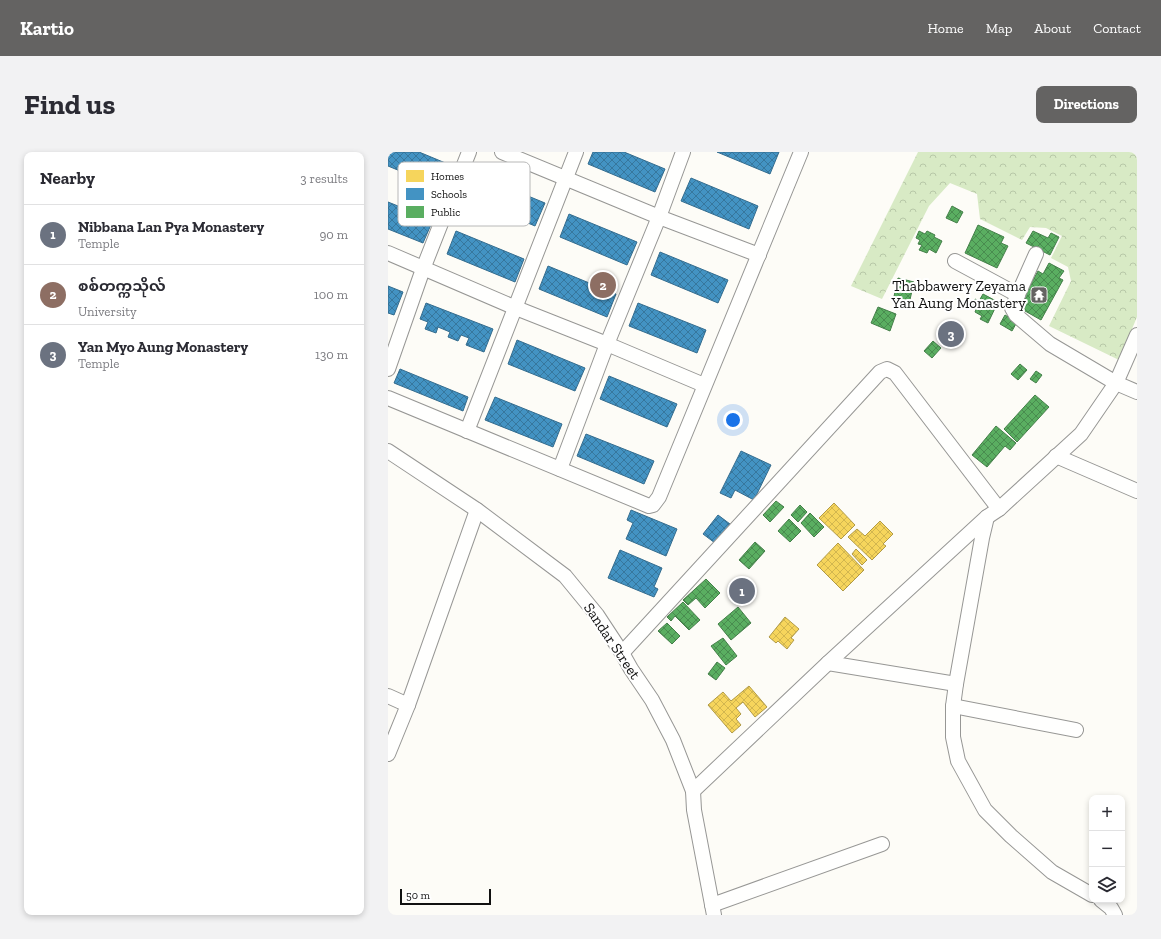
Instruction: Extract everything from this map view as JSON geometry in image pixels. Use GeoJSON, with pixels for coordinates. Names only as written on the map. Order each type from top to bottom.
{"type":"FeatureCollection","features":[{"type":"Feature","properties":{"kind":"street"},"geometry":{"type":"LineString","coordinates":[[465,162],[469,152]]}},
{"type":"Feature","properties":{"kind":"street"},"geometry":{"type":"LineString","coordinates":[[502,152],[527,162]]}},
{"type":"Feature","properties":{"kind":"street"},"geometry":{"type":"LineString","coordinates":[[467,431],[576,152]]}},
{"type":"Feature","properties":{"kind":"street"},"geometry":{"type":"LineString","coordinates":[[560,469],[606,344],[659,217],[683,152]]}},
{"type":"Feature","properties":{"kind":"street"},"geometry":{"type":"LineString","coordinates":[[388,398],[649,506],[653,505],[659,497],[801,152]]}},
{"type":"Feature","properties":{"kind":"street"},"geometry":{"type":"LineString","coordinates":[[530,163],[659,217],[759,255]]}},
{"type":"Feature","properties":{"kind":"street"},"geometry":{"type":"LineString","coordinates":[[388,369],[423,269],[440,226]]}},
{"type":"Feature","properties":{"kind":"street"},"geometry":{"type":"LineString","coordinates":[[388,253],[704,386]]}},
{"type":"Feature","properties":{"kind":"street"},"geometry":{"type":"LineString","coordinates":[[1036,254],[1012,308],[1016,315],[1050,344],[1116,383],[1137,392]]}},
{"type":"Feature","properties":{"kind":"street"},"geometry":{"type":"LineString","coordinates":[[955,261],[1018,295]]}},
{"type":"Feature","properties":{"kind":"street"},"geometry":{"type":"LineString","coordinates":[[693,791],[828,663],[1081,434],[1116,383],[1137,335]]}},
{"type":"Feature","properties":{"kind":"street"},"geometry":{"type":"LineString","coordinates":[[622,652],[880,372],[887,369],[895,373],[993,513]]}},
{"type":"Feature","properties":{"kind":"street","name":"Sandar Street"},"geometry":{"type":"LineString","coordinates":[[388,451],[477,510],[565,576],[597,615],[622,652],[630,669],[652,700],[673,740],[693,791],[694,810],[713,910]]}},
{"type":"Feature","properties":{"kind":"street"},"geometry":{"type":"LineString","coordinates":[[1056,456],[1137,491]]}},
{"type":"Feature","properties":{"kind":"street"},"geometry":{"type":"LineString","coordinates":[[388,754],[408,705],[477,510]]}},
{"type":"Feature","properties":{"kind":"street"},"geometry":{"type":"LineString","coordinates":[[993,513],[982,538],[956,684],[953,737],[958,761],[985,810],[1011,836],[1052,872],[1089,893]]}},
{"type":"Feature","properties":{"kind":"street"},"geometry":{"type":"LineString","coordinates":[[828,663],[956,684]]}},
{"type":"Feature","properties":{"kind":"street"},"geometry":{"type":"LineString","coordinates":[[388,696],[408,705]]}},
{"type":"Feature","properties":{"kind":"street"},"geometry":{"type":"LineString","coordinates":[[954,706],[1076,730]]}},
{"type":"Feature","properties":{"kind":"street"},"geometry":{"type":"LineString","coordinates":[[713,910],[882,844]]}},
{"type":"Feature","properties":{"kind":"street"},"geometry":{"type":"LineString","coordinates":[[1105,903],[1111,908],[1115,915]]}},
{"type":"Feature","properties":{"kind":"green space"},"geometry":{"type":"Polygon","coordinates":[[[918,152],[1137,152],[1137,317],[1119,360],[1049,326],[1071,281],[1068,267],[1051,258],[1062,236],[1046,228],[1030,227],[1022,240],[980,219],[977,194],[950,183],[929,206],[882,299],[851,286],[918,152]]]}},
{"type":"Feature","properties":{"kind":"building: Homes"},"geometry":{"type":"Polygon","coordinates":[[[834,503],[855,525],[841,539],[819,518],[834,503]]]}},
{"type":"Feature","properties":{"kind":"building: Homes"},"geometry":{"type":"Polygon","coordinates":[[[880,521],[893,534],[883,544],[886,546],[872,560],[848,537],[857,529],[865,536],[880,521]]]}},
{"type":"Feature","properties":{"kind":"building: Homes"},"geometry":{"type":"Polygon","coordinates":[[[838,543],[864,570],[843,591],[817,565],[838,543]]]}},
{"type":"Feature","properties":{"kind":"building: Homes"},"geometry":{"type":"Polygon","coordinates":[[[856,549],[867,560],[862,565],[852,554],[856,549]]]}},
{"type":"Feature","properties":{"kind":"building: Homes"},"geometry":{"type":"Polygon","coordinates":[[[785,617],[799,629],[791,638],[794,640],[787,649],[778,641],[776,643],[769,637],[785,617]]]}},
{"type":"Feature","properties":{"kind":"building: Homes"},"geometry":{"type":"Polygon","coordinates":[[[749,686],[767,707],[755,717],[743,702],[736,708],[741,714],[736,719],[741,725],[732,733],[708,705],[723,692],[731,701],[749,686]]]}},
{"type":"Feature","properties":{"kind":"building: Schools"},"geometry":{"type":"Polygon","coordinates":[[[388,152],[419,152],[443,162],[398,162],[398,170],[388,166],[388,152]]]}},
{"type":"Feature","properties":{"kind":"building: Schools"},"geometry":{"type":"Polygon","coordinates":[[[593,152],[624,152],[665,169],[655,192],[588,164],[593,152]]]}},
{"type":"Feature","properties":{"kind":"building: Schools"},"geometry":{"type":"Polygon","coordinates":[[[717,152],[779,152],[770,174],[717,152]]]}},
{"type":"Feature","properties":{"kind":"building: Schools"},"geometry":{"type":"Polygon","coordinates":[[[691,178],[758,206],[749,229],[681,201],[691,178]]]}},
{"type":"Feature","properties":{"kind":"building: Schools"},"geometry":{"type":"Polygon","coordinates":[[[530,197],[545,203],[535,226],[530,224],[530,197]]]}},
{"type":"Feature","properties":{"kind":"building: Schools"},"geometry":{"type":"Polygon","coordinates":[[[388,202],[398,206],[398,226],[430,226],[423,243],[388,229],[388,202]]]}},
{"type":"Feature","properties":{"kind":"building: Schools"},"geometry":{"type":"Polygon","coordinates":[[[569,214],[637,242],[627,265],[560,237],[569,214]]]}},
{"type":"Feature","properties":{"kind":"building: Schools"},"geometry":{"type":"Polygon","coordinates":[[[456,231],[524,259],[515,282],[447,254],[456,231]]]}},
{"type":"Feature","properties":{"kind":"building: Schools"},"geometry":{"type":"Polygon","coordinates":[[[660,252],[728,280],[718,303],[651,275],[660,252]]]}},
{"type":"Feature","properties":{"kind":"building: Schools"},"geometry":{"type":"Polygon","coordinates":[[[548,266],[616,294],[607,317],[539,289],[548,266]]]}},
{"type":"Feature","properties":{"kind":"building: Schools"},"geometry":{"type":"Polygon","coordinates":[[[388,286],[403,292],[394,315],[388,313],[388,286]]]}},
{"type":"Feature","properties":{"kind":"building: Schools"},"geometry":{"type":"Polygon","coordinates":[[[426,303],[493,329],[484,352],[466,345],[469,338],[461,335],[458,341],[448,337],[450,332],[438,327],[436,333],[425,329],[428,322],[420,319],[426,303]]]}},
{"type":"Feature","properties":{"kind":"building: Schools"},"geometry":{"type":"Polygon","coordinates":[[[638,303],[706,330],[697,353],[629,326],[638,303]]]}},
{"type":"Feature","properties":{"kind":"building: Schools"},"geometry":{"type":"Polygon","coordinates":[[[517,340],[585,368],[575,391],[508,364],[517,340]]]}},
{"type":"Feature","properties":{"kind":"building: Schools"},"geometry":{"type":"Polygon","coordinates":[[[400,369],[468,397],[463,411],[394,383],[400,369]]]}},
{"type":"Feature","properties":{"kind":"building: Schools"},"geometry":{"type":"Polygon","coordinates":[[[609,376],[677,404],[667,427],[600,399],[609,376]]]}},
{"type":"Feature","properties":{"kind":"building: Schools"},"geometry":{"type":"Polygon","coordinates":[[[495,397],[562,424],[553,447],[485,420],[495,397]]]}},
{"type":"Feature","properties":{"kind":"building: Schools"},"geometry":{"type":"Polygon","coordinates":[[[586,434],[654,461],[644,484],[577,456],[586,434]]]}},
{"type":"Feature","properties":{"kind":"building: Schools"},"geometry":{"type":"Polygon","coordinates":[[[741,451],[771,465],[754,500],[735,490],[731,498],[720,493],[741,451]]]}},
{"type":"Feature","properties":{"kind":"building: Schools"},"geometry":{"type":"Polygon","coordinates":[[[631,510],[677,529],[666,556],[626,539],[633,523],[627,520],[631,510]]]}},
{"type":"Feature","properties":{"kind":"building: Schools"},"geometry":{"type":"Polygon","coordinates":[[[718,515],[730,524],[715,543],[703,534],[718,515]]]}},
{"type":"Feature","properties":{"kind":"building: Schools"},"geometry":{"type":"Polygon","coordinates":[[[620,550],[662,568],[654,587],[658,589],[654,597],[608,578],[620,550]]]}},
{"type":"Feature","properties":{"kind":"building: Public"},"geometry":{"type":"Polygon","coordinates":[[[952,206],[963,212],[957,223],[946,218],[952,206]]]}},
{"type":"Feature","properties":{"kind":"building: Public"},"geometry":{"type":"Polygon","coordinates":[[[978,225],[1004,237],[1001,243],[1008,246],[997,268],[965,253],[978,225]]]}},
{"type":"Feature","properties":{"kind":"building: Public"},"geometry":{"type":"Polygon","coordinates":[[[919,231],[925,234],[927,231],[942,241],[936,253],[929,249],[927,253],[919,250],[922,245],[918,244],[920,240],[916,238],[919,231]]]}},
{"type":"Feature","properties":{"kind":"building: Public"},"geometry":{"type":"Polygon","coordinates":[[[1033,231],[1048,238],[1051,233],[1059,237],[1050,255],[1026,243],[1033,231]]]}},
{"type":"Feature","properties":{"kind":"building: Public"},"geometry":{"type":"Polygon","coordinates":[[[1049,263],[1064,271],[1059,278],[1063,280],[1041,320],[1018,307],[1038,271],[1043,274],[1049,263]]]}},
{"type":"Feature","properties":{"kind":"building: Public"},"geometry":{"type":"Polygon","coordinates":[[[898,278],[914,282],[909,304],[893,301],[898,278]]]}},
{"type":"Feature","properties":{"kind":"building: Public"},"geometry":{"type":"Polygon","coordinates":[[[983,294],[998,302],[988,323],[980,319],[982,316],[975,312],[977,307],[972,305],[975,299],[979,301],[983,294]]]}},
{"type":"Feature","properties":{"kind":"building: Public"},"geometry":{"type":"Polygon","coordinates":[[[878,307],[896,314],[890,331],[871,323],[878,307]]]}},
{"type":"Feature","properties":{"kind":"building: Public"},"geometry":{"type":"Polygon","coordinates":[[[1005,315],[1017,322],[1012,331],[1000,324],[1005,315]]]}},
{"type":"Feature","properties":{"kind":"building: Public"},"geometry":{"type":"Polygon","coordinates":[[[933,341],[941,348],[932,358],[924,351],[933,341]]]}},
{"type":"Feature","properties":{"kind":"building: Public"},"geometry":{"type":"Polygon","coordinates":[[[1020,364],[1027,370],[1018,380],[1011,374],[1020,364]]]}},
{"type":"Feature","properties":{"kind":"building: Public"},"geometry":{"type":"Polygon","coordinates":[[[1036,371],[1042,375],[1036,383],[1030,379],[1036,371]]]}},
{"type":"Feature","properties":{"kind":"building: Public"},"geometry":{"type":"Polygon","coordinates":[[[1035,395],[1049,407],[1017,442],[1004,429],[1035,395]]]}},
{"type":"Feature","properties":{"kind":"building: Public"},"geometry":{"type":"Polygon","coordinates":[[[996,426],[1016,443],[1010,450],[1005,446],[987,467],[972,455],[996,426]]]}},
{"type":"Feature","properties":{"kind":"building: Public"},"geometry":{"type":"Polygon","coordinates":[[[776,501],[784,507],[770,522],[763,515],[776,501]]]}},
{"type":"Feature","properties":{"kind":"building: Public"},"geometry":{"type":"Polygon","coordinates":[[[800,505],[807,512],[798,522],[791,515],[800,505]]]}},
{"type":"Feature","properties":{"kind":"building: Public"},"geometry":{"type":"Polygon","coordinates":[[[810,513],[824,527],[814,537],[801,523],[810,513]]]}},
{"type":"Feature","properties":{"kind":"building: Public"},"geometry":{"type":"Polygon","coordinates":[[[789,519],[801,531],[790,542],[778,531],[789,519]]]}},
{"type":"Feature","properties":{"kind":"building: Public"},"geometry":{"type":"Polygon","coordinates":[[[755,542],[765,551],[749,569],[739,560],[755,542]]]}},
{"type":"Feature","properties":{"kind":"building: Public"},"geometry":{"type":"Polygon","coordinates":[[[706,579],[720,593],[705,608],[696,598],[688,605],[683,600],[706,579]]]}},
{"type":"Feature","properties":{"kind":"building: Public"},"geometry":{"type":"Polygon","coordinates":[[[683,602],[700,620],[689,630],[675,616],[671,621],[667,617],[683,602]]]}},
{"type":"Feature","properties":{"kind":"building: Public"},"geometry":{"type":"Polygon","coordinates":[[[738,607],[751,623],[731,640],[718,624],[738,607]]]}},
{"type":"Feature","properties":{"kind":"building: Public"},"geometry":{"type":"Polygon","coordinates":[[[667,623],[680,636],[672,644],[658,631],[667,623]]]}},
{"type":"Feature","properties":{"kind":"building: Public"},"geometry":{"type":"Polygon","coordinates":[[[723,638],[737,656],[726,665],[711,646],[723,638]]]}},
{"type":"Feature","properties":{"kind":"building: Public"},"geometry":{"type":"Polygon","coordinates":[[[717,662],[725,668],[716,680],[708,674],[717,662]]]}},
{"type":"Feature","properties":{"kind":"place","name":"စစ်‌တက္ကသိုလ်"},"geometry":{"type":"Point","coordinates":[603,285]}},
{"type":"Feature","properties":{"kind":"place","name":"Thabbawery Zeyama Yan Aung Monastery"},"geometry":{"type":"Point","coordinates":[1039,295]}},
{"type":"Feature","properties":{"kind":"place","name":"Yan Myo Aung Monastery"},"geometry":{"type":"Point","coordinates":[951,334]}},
{"type":"Feature","properties":{"kind":"place","name":"Nibbana Lan Pya Monastery"},"geometry":{"type":"Point","coordinates":[742,591]}}]}
